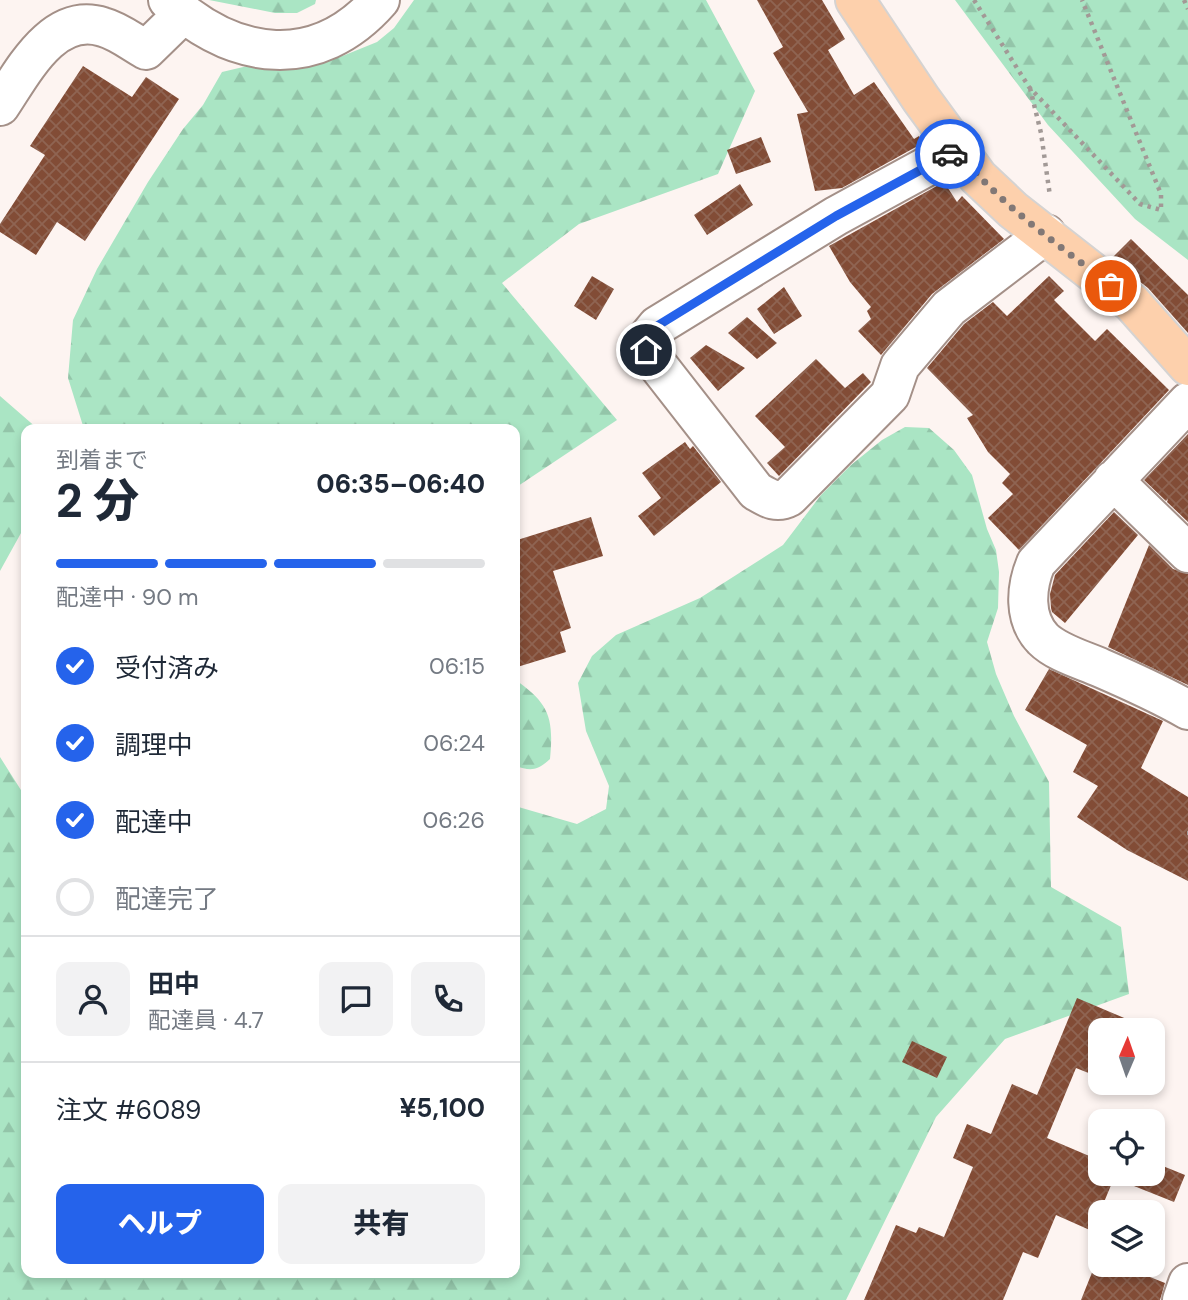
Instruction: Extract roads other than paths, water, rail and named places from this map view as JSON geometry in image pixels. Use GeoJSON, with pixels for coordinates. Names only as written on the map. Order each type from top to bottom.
{"type":"FeatureCollection","features":[{"type":"Feature","properties":{"kind":"main road"},"geometry":{"type":"LineString","coordinates":[[855,0],[978,177],[1013,210],[1132,303],[1188,366]]}},
{"type":"Feature","properties":{"kind":"street"},"geometry":{"type":"LineString","coordinates":[[0,106],[33,57],[48,40],[69,27],[90,24],[103,26],[146,50],[175,7],[220,37],[240,44],[268,49],[303,50],[344,33],[364,18],[380,0]]}},
{"type":"Feature","properties":{"kind":"street"},"geometry":{"type":"LineString","coordinates":[[957,150],[836,216],[657,326],[648,337],[646,350],[756,491],[776,501],[789,497],[890,395],[900,366],[949,308],[1046,234]]}},
{"type":"Feature","properties":{"kind":"street"},"geometry":{"type":"LineString","coordinates":[[1188,402],[1036,563],[1028,593],[1032,622],[1043,639],[1059,650],[1157,692],[1188,710]]}},
{"type":"Feature","properties":{"kind":"street"},"geometry":{"type":"LineString","coordinates":[[1113,480],[1188,553]]}},
{"type":"Feature","properties":{"kind":"street"},"geometry":{"type":"LineString","coordinates":[[1182,1300],[1188,1283]]}}]}
